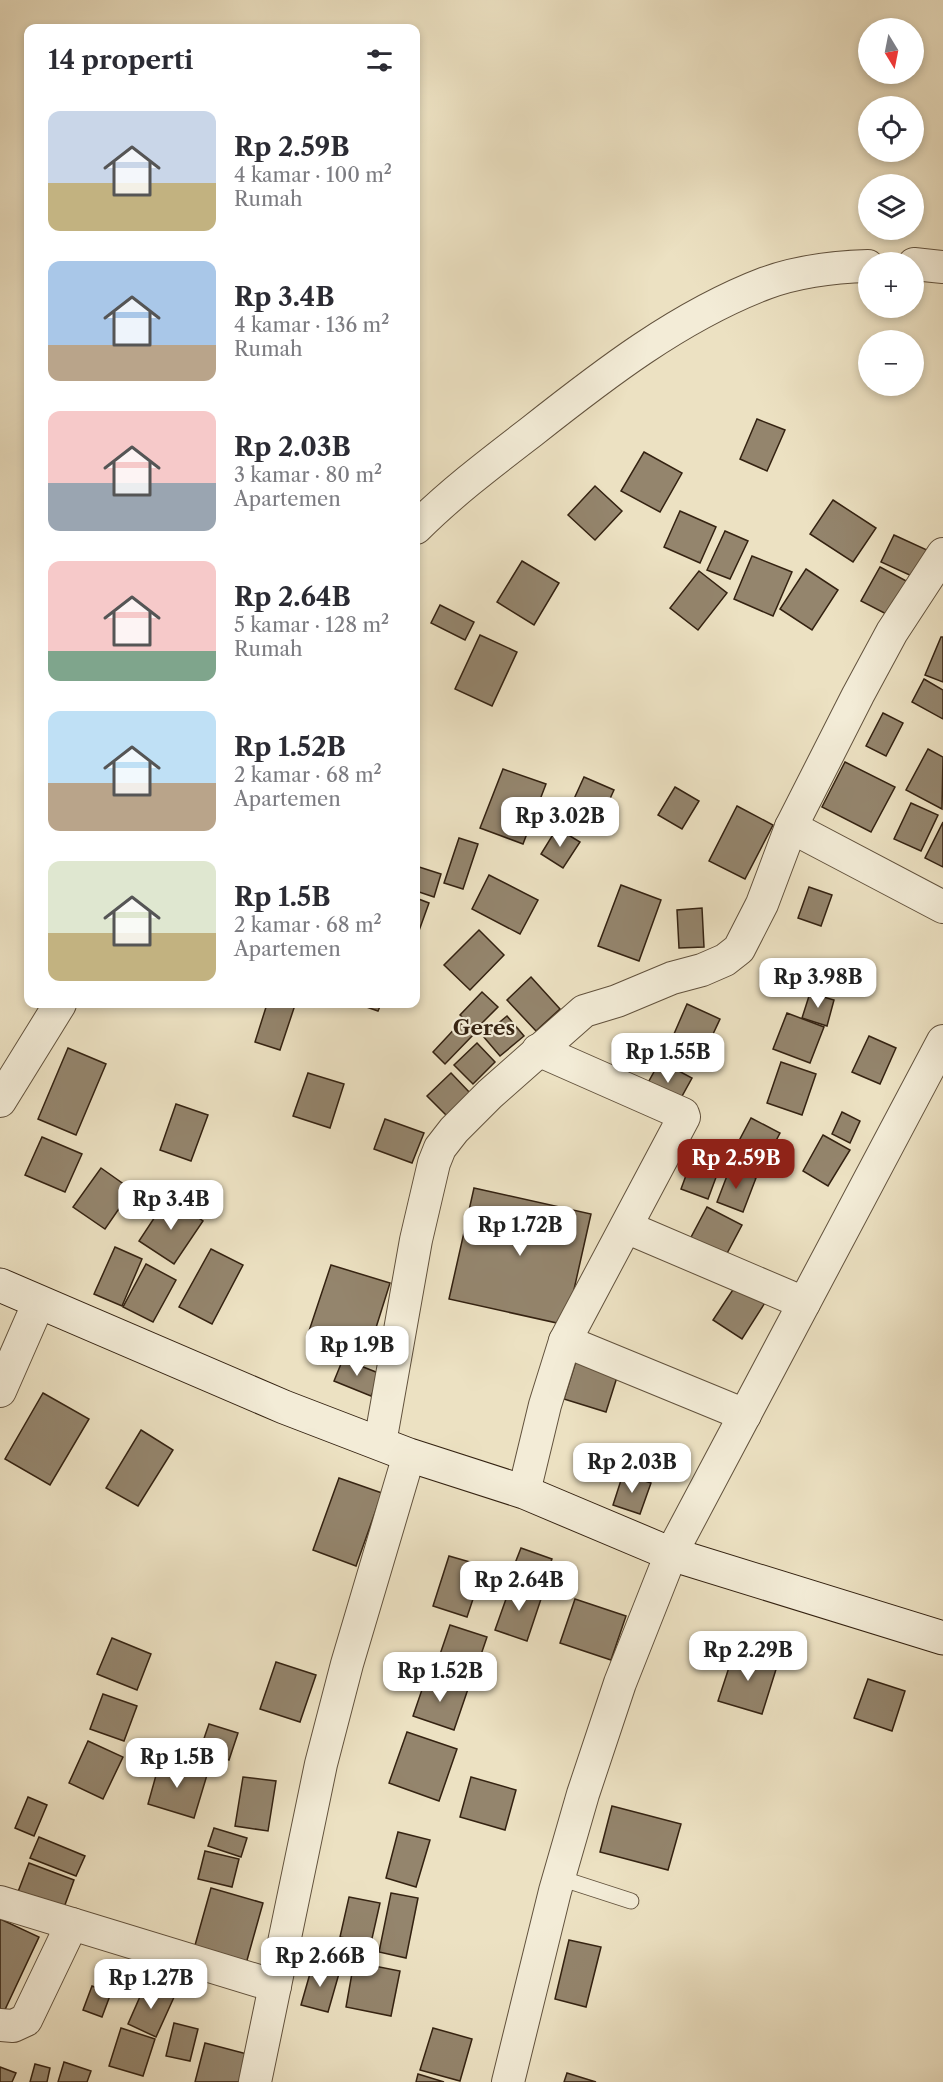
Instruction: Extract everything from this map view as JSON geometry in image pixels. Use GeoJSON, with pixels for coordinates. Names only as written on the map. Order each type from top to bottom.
{"type":"FeatureCollection","features":[{"type":"Feature","properties":{"kind":"street"},"geometry":{"type":"LineString","coordinates":[[924,265],[943,267]]}},
{"type":"Feature","properties":{"kind":"street"},"geometry":{"type":"LineString","coordinates":[[420,524],[477,474],[577,396],[621,364],[707,310],[767,283],[804,271],[858,267]]}},
{"type":"Feature","properties":{"kind":"street"},"geometry":{"type":"LineString","coordinates":[[255,2082],[321,1764],[347,1664],[395,1449],[407,1285],[434,1163],[440,1148],[454,1131],[538,1050],[584,1011],[616,1001],[672,978],[702,970],[725,960],[739,949],[762,904],[791,827],[887,643],[943,554]]}},
{"type":"Feature","properties":{"kind":"street"},"geometry":{"type":"LineString","coordinates":[[791,827],[943,908]]}},
{"type":"Feature","properties":{"kind":"street"},"geometry":{"type":"LineString","coordinates":[[0,1101],[58,1008]]}},
{"type":"Feature","properties":{"kind":"street"},"geometry":{"type":"LineString","coordinates":[[508,2082],[560,1878],[620,1683],[671,1554],[943,1041]]}},
{"type":"Feature","properties":{"kind":"street"},"geometry":{"type":"LineString","coordinates":[[524,1492],[565,1341],[684,1120],[684,1115],[538,1050]]}},
{"type":"Feature","properties":{"kind":"street"},"geometry":{"type":"LineString","coordinates":[[626,1227],[804,1303]]}},
{"type":"Feature","properties":{"kind":"street"},"geometry":{"type":"LineString","coordinates":[[0,1285],[284,1407],[395,1449],[524,1492],[671,1554],[943,1638]]}},
{"type":"Feature","properties":{"kind":"street"},"geometry":{"type":"LineString","coordinates":[[0,1391],[39,1302]]}},
{"type":"Feature","properties":{"kind":"street"},"geometry":{"type":"LineString","coordinates":[[565,1341],[745,1415]]}},
{"type":"Feature","properties":{"kind":"street"},"geometry":{"type":"LineString","coordinates":[[0,1902],[275,1986]]}},
{"type":"Feature","properties":{"kind":"street"},"geometry":{"type":"LineString","coordinates":[[0,2025],[13,2026],[26,2020],[72,1924]]}},
{"type":"Feature","properties":{"kind":"lane"},"geometry":{"type":"LineString","coordinates":[[560,1878],[631,1901]]}},
{"type":"Feature","properties":{"kind":"building"},"geometry":{"type":"Polygon","coordinates":[[[757,419],[785,430],[767,471],[740,459],[757,419]]]}},
{"type":"Feature","properties":{"kind":"building"},"geometry":{"type":"Polygon","coordinates":[[[644,452],[682,473],[660,512],[621,491],[644,452]]]}},
{"type":"Feature","properties":{"kind":"building"},"geometry":{"type":"Polygon","coordinates":[[[595,486],[622,511],[595,540],[568,515],[595,486]]]}},
{"type":"Feature","properties":{"kind":"building"},"geometry":{"type":"Polygon","coordinates":[[[833,500],[876,528],[853,562],[810,534],[833,500]]]}},
{"type":"Feature","properties":{"kind":"building"},"geometry":{"type":"Polygon","coordinates":[[[680,511],[716,527],[700,563],[664,547],[680,511]]]}},
{"type":"Feature","properties":{"kind":"building"},"geometry":{"type":"Polygon","coordinates":[[[725,531],[748,541],[730,579],[707,570],[725,531]]]}},
{"type":"Feature","properties":{"kind":"building"},"geometry":{"type":"Polygon","coordinates":[[[894,535],[927,550],[914,577],[881,562],[894,535]]]}},
{"type":"Feature","properties":{"kind":"building"},"geometry":{"type":"Polygon","coordinates":[[[752,556],[792,572],[773,616],[734,599],[752,556]]]}},
{"type":"Feature","properties":{"kind":"building"},"geometry":{"type":"Polygon","coordinates":[[[522,561],[559,583],[534,625],[497,602],[522,561]]]}},
{"type":"Feature","properties":{"kind":"building"},"geometry":{"type":"Polygon","coordinates":[[[880,567],[912,584],[894,618],[861,601],[880,567]]]}},
{"type":"Feature","properties":{"kind":"building"},"geometry":{"type":"Polygon","coordinates":[[[806,569],[838,590],[812,630],[780,609],[806,569]]]}},
{"type":"Feature","properties":{"kind":"building"},"geometry":{"type":"Polygon","coordinates":[[[699,571],[727,593],[698,630],[670,608],[699,571]]]}},
{"type":"Feature","properties":{"kind":"building"},"geometry":{"type":"Polygon","coordinates":[[[440,605],[474,622],[465,640],[431,623],[440,605]]]}},
{"type":"Feature","properties":{"kind":"building"},"geometry":{"type":"Polygon","coordinates":[[[480,635],[517,652],[492,706],[455,689],[480,635]]]}},
{"type":"Feature","properties":{"kind":"building"},"geometry":{"type":"Polygon","coordinates":[[[941,637],[943,637],[943,682],[925,675],[941,637]]]}},
{"type":"Feature","properties":{"kind":"building"},"geometry":{"type":"Polygon","coordinates":[[[924,679],[943,690],[943,719],[912,702],[924,679]]]}},
{"type":"Feature","properties":{"kind":"building"},"geometry":{"type":"Polygon","coordinates":[[[883,713],[903,723],[886,756],[866,746],[883,713]]]}},
{"type":"Feature","properties":{"kind":"building"},"geometry":{"type":"Polygon","coordinates":[[[928,749],[943,757],[942,809],[906,790],[928,749]]]}},
{"type":"Feature","properties":{"kind":"building"},"geometry":{"type":"Polygon","coordinates":[[[845,762],[895,787],[871,832],[822,807],[845,762]]]}},
{"type":"Feature","properties":{"kind":"building"},"geometry":{"type":"Polygon","coordinates":[[[503,769],[546,784],[523,844],[480,828],[503,769]]]}},
{"type":"Feature","properties":{"kind":"building"},"geometry":{"type":"Polygon","coordinates":[[[584,777],[614,790],[598,825],[568,812],[584,777]]]}},
{"type":"Feature","properties":{"kind":"building"},"geometry":{"type":"Polygon","coordinates":[[[675,787],[699,801],[682,829],[658,815],[675,787]]]}},
{"type":"Feature","properties":{"kind":"building"},"geometry":{"type":"Polygon","coordinates":[[[911,803],[938,815],[921,851],[894,839],[911,803]]]}},
{"type":"Feature","properties":{"kind":"building"},"geometry":{"type":"Polygon","coordinates":[[[737,806],[773,825],[745,879],[709,861],[737,806]]]}},
{"type":"Feature","properties":{"kind":"building"},"geometry":{"type":"Polygon","coordinates":[[[943,822],[943,867],[925,858],[943,822]]]}},
{"type":"Feature","properties":{"kind":"building"},"geometry":{"type":"Polygon","coordinates":[[[557,828],[580,842],[563,868],[541,854],[557,828]]]}},
{"type":"Feature","properties":{"kind":"building"},"geometry":{"type":"Polygon","coordinates":[[[459,838],[478,844],[463,889],[444,883],[459,838]]]}},
{"type":"Feature","properties":{"kind":"building"},"geometry":{"type":"Polygon","coordinates":[[[420,867],[441,874],[434,897],[420,892],[420,867]]]}},
{"type":"Feature","properties":{"kind":"building"},"geometry":{"type":"Polygon","coordinates":[[[489,875],[538,900],[520,934],[472,909],[489,875]]]}},
{"type":"Feature","properties":{"kind":"building"},"geometry":{"type":"Polygon","coordinates":[[[621,885],[661,900],[639,961],[598,946],[621,885]]]}},
{"type":"Feature","properties":{"kind":"building"},"geometry":{"type":"Polygon","coordinates":[[[809,887],[832,895],[821,926],[798,918],[809,887]]]}},
{"type":"Feature","properties":{"kind":"building"},"geometry":{"type":"Polygon","coordinates":[[[420,900],[429,903],[420,928],[420,900]]]}},
{"type":"Feature","properties":{"kind":"building"},"geometry":{"type":"Polygon","coordinates":[[[702,908],[704,947],[679,948],[677,910],[702,908]]]}},
{"type":"Feature","properties":{"kind":"building"},"geometry":{"type":"Polygon","coordinates":[[[479,930],[504,955],[470,990],[444,965],[479,930]]]}},
{"type":"Feature","properties":{"kind":"building"},"geometry":{"type":"Polygon","coordinates":[[[531,977],[560,1009],[536,1031],[507,1000],[531,977]]]}},
{"type":"Feature","properties":{"kind":"building"},"geometry":{"type":"Polygon","coordinates":[[[482,992],[498,1007],[476,1029],[460,1015],[482,992]]]}},
{"type":"Feature","properties":{"kind":"building"},"geometry":{"type":"Polygon","coordinates":[[[810,993],[834,1000],[827,1026],[802,1018],[810,993]]]}},
{"type":"Feature","properties":{"kind":"building"},"geometry":{"type":"Polygon","coordinates":[[[687,1004],[720,1019],[699,1064],[667,1050],[687,1004]]]}},
{"type":"Feature","properties":{"kind":"building"},"geometry":{"type":"Polygon","coordinates":[[[266,1008],[294,1008],[280,1050],[255,1042],[266,1008]]]}},
{"type":"Feature","properties":{"kind":"building"},"geometry":{"type":"Polygon","coordinates":[[[787,1013],[824,1027],[810,1063],[773,1049],[787,1013]]]}},
{"type":"Feature","properties":{"kind":"building"},"geometry":{"type":"Polygon","coordinates":[[[507,1016],[524,1036],[500,1056],[483,1036],[507,1016]]]}},
{"type":"Feature","properties":{"kind":"building"},"geometry":{"type":"Polygon","coordinates":[[[460,1023],[473,1035],[445,1064],[433,1052],[460,1023]]]}},
{"type":"Feature","properties":{"kind":"building"},"geometry":{"type":"Polygon","coordinates":[[[869,1036],[896,1048],[880,1084],[852,1072],[869,1036]]]}},
{"type":"Feature","properties":{"kind":"building"},"geometry":{"type":"Polygon","coordinates":[[[477,1043],[495,1062],[473,1084],[454,1065],[477,1043]]]}},
{"type":"Feature","properties":{"kind":"building"},"geometry":{"type":"Polygon","coordinates":[[[68,1048],[106,1064],[76,1135],[38,1119],[68,1048]]]}},
{"type":"Feature","properties":{"kind":"building"},"geometry":{"type":"Polygon","coordinates":[[[660,1061],[692,1078],[676,1107],[644,1090],[660,1061]]]}},
{"type":"Feature","properties":{"kind":"building"},"geometry":{"type":"Polygon","coordinates":[[[781,1062],[816,1074],[802,1115],[767,1103],[781,1062]]]}},
{"type":"Feature","properties":{"kind":"building"},"geometry":{"type":"Polygon","coordinates":[[[308,1073],[344,1084],[330,1128],[293,1116],[308,1073]]]}},
{"type":"Feature","properties":{"kind":"building"},"geometry":{"type":"Polygon","coordinates":[[[451,1073],[471,1094],[448,1117],[427,1096],[451,1073]]]}},
{"type":"Feature","properties":{"kind":"building"},"geometry":{"type":"Polygon","coordinates":[[[176,1104],[208,1115],[191,1161],[160,1150],[176,1104]]]}},
{"type":"Feature","properties":{"kind":"building"},"geometry":{"type":"Polygon","coordinates":[[[842,1112],[860,1121],[850,1143],[832,1134],[842,1112]]]}},
{"type":"Feature","properties":{"kind":"building"},"geometry":{"type":"Polygon","coordinates":[[[751,1118],[780,1133],[760,1171],[731,1156],[751,1118]]]}},
{"type":"Feature","properties":{"kind":"building"},"geometry":{"type":"Polygon","coordinates":[[[385,1119],[424,1133],[412,1163],[374,1149],[385,1119]]]}},
{"type":"Feature","properties":{"kind":"building"},"geometry":{"type":"Polygon","coordinates":[[[823,1135],[850,1150],[828,1186],[803,1171],[823,1135]]]}},
{"type":"Feature","properties":{"kind":"building"},"geometry":{"type":"Polygon","coordinates":[[[42,1137],[82,1154],[65,1192],[25,1175],[42,1137]]]}},
{"type":"Feature","properties":{"kind":"building"},"geometry":{"type":"Polygon","coordinates":[[[691,1162],[718,1172],[708,1199],[681,1189],[691,1162]]]}},
{"type":"Feature","properties":{"kind":"building"},"geometry":{"type":"Polygon","coordinates":[[[101,1168],[132,1190],[105,1229],[73,1207],[101,1168]]]}},
{"type":"Feature","properties":{"kind":"building"},"geometry":{"type":"Polygon","coordinates":[[[730,1168],[756,1178],[743,1212],[717,1202],[730,1168]]]}},
{"type":"Feature","properties":{"kind":"building"},"geometry":{"type":"Polygon","coordinates":[[[474,1188],[591,1214],[566,1325],[449,1299],[474,1188]]]}},
{"type":"Feature","properties":{"kind":"building"},"geometry":{"type":"Polygon","coordinates":[[[168,1197],[203,1221],[174,1264],[139,1241],[168,1197]]]}},
{"type":"Feature","properties":{"kind":"building"},"geometry":{"type":"Polygon","coordinates":[[[707,1207],[742,1225],[724,1259],[689,1241],[707,1207]]]}},
{"type":"Feature","properties":{"kind":"building"},"geometry":{"type":"Polygon","coordinates":[[[115,1247],[142,1259],[122,1306],[94,1294],[115,1247]]]}},
{"type":"Feature","properties":{"kind":"building"},"geometry":{"type":"Polygon","coordinates":[[[211,1249],[243,1265],[212,1324],[179,1307],[211,1249]]]}},
{"type":"Feature","properties":{"kind":"building"},"geometry":{"type":"Polygon","coordinates":[[[146,1264],[176,1280],[153,1322],[123,1307],[146,1264]]]}},
{"type":"Feature","properties":{"kind":"building"},"geometry":{"type":"Polygon","coordinates":[[[331,1265],[390,1283],[369,1350],[309,1331],[331,1265]]]}},
{"type":"Feature","properties":{"kind":"building"},"geometry":{"type":"Polygon","coordinates":[[[740,1279],[768,1298],[742,1339],[713,1320],[740,1279]]]}},
{"type":"Feature","properties":{"kind":"building"},"geometry":{"type":"Polygon","coordinates":[[[343,1359],[381,1374],[371,1396],[334,1381],[343,1359]]]}},
{"type":"Feature","properties":{"kind":"building"},"geometry":{"type":"Polygon","coordinates":[[[576,1361],[618,1374],[606,1412],[564,1399],[576,1361]]]}},
{"type":"Feature","properties":{"kind":"building"},"geometry":{"type":"Polygon","coordinates":[[[43,1393],[89,1419],[50,1485],[5,1459],[43,1393]]]}},
{"type":"Feature","properties":{"kind":"building"},"geometry":{"type":"Polygon","coordinates":[[[141,1430],[173,1450],[138,1506],[106,1488],[141,1430]]]}},
{"type":"Feature","properties":{"kind":"building"},"geometry":{"type":"Polygon","coordinates":[[[623,1474],[651,1483],[640,1514],[613,1505],[623,1474]]]}},
{"type":"Feature","properties":{"kind":"building"},"geometry":{"type":"Polygon","coordinates":[[[339,1478],[382,1493],[356,1566],[313,1550],[339,1478]]]}},
{"type":"Feature","properties":{"kind":"building"},"geometry":{"type":"Polygon","coordinates":[[[521,1548],[552,1559],[542,1587],[510,1576],[521,1548]]]}},
{"type":"Feature","properties":{"kind":"building"},"geometry":{"type":"Polygon","coordinates":[[[449,1556],[484,1566],[467,1617],[433,1606],[449,1556]]]}},
{"type":"Feature","properties":{"kind":"building"},"geometry":{"type":"Polygon","coordinates":[[[512,1582],[543,1593],[527,1641],[495,1630],[512,1582]]]}},
{"type":"Feature","properties":{"kind":"building"},"geometry":{"type":"Polygon","coordinates":[[[575,1599],[626,1616],[611,1660],[560,1643],[575,1599]]]}},
{"type":"Feature","properties":{"kind":"building"},"geometry":{"type":"Polygon","coordinates":[[[450,1625],[487,1637],[471,1684],[434,1672],[450,1625]]]}},
{"type":"Feature","properties":{"kind":"building"},"geometry":{"type":"Polygon","coordinates":[[[112,1638],[151,1654],[137,1690],[97,1674],[112,1638]]]}},
{"type":"Feature","properties":{"kind":"building"},"geometry":{"type":"Polygon","coordinates":[[[735,1649],[778,1663],[762,1714],[718,1701],[735,1649]]]}},
{"type":"Feature","properties":{"kind":"building"},"geometry":{"type":"Polygon","coordinates":[[[276,1662],[316,1675],[300,1722],[260,1709],[276,1662]]]}},
{"type":"Feature","properties":{"kind":"building"},"geometry":{"type":"Polygon","coordinates":[[[427,1675],[468,1689],[454,1730],[413,1716],[427,1675]]]}},
{"type":"Feature","properties":{"kind":"building"},"geometry":{"type":"Polygon","coordinates":[[[868,1679],[905,1691],[892,1731],[854,1718],[868,1679]]]}},
{"type":"Feature","properties":{"kind":"building"},"geometry":{"type":"Polygon","coordinates":[[[103,1694],[137,1706],[124,1741],[90,1729],[103,1694]]]}},
{"type":"Feature","properties":{"kind":"building"},"geometry":{"type":"Polygon","coordinates":[[[209,1724],[238,1733],[229,1760],[200,1750],[209,1724]]]}},
{"type":"Feature","properties":{"kind":"building"},"geometry":{"type":"Polygon","coordinates":[[[407,1732],[457,1749],[439,1801],[389,1783],[407,1732]]]}},
{"type":"Feature","properties":{"kind":"building"},"geometry":{"type":"Polygon","coordinates":[[[88,1741],[123,1757],[103,1799],[69,1783],[88,1741]]]}},
{"type":"Feature","properties":{"kind":"building"},"geometry":{"type":"Polygon","coordinates":[[[160,1761],[207,1775],[194,1818],[148,1804],[160,1761]]]}},
{"type":"Feature","properties":{"kind":"building"},"geometry":{"type":"Polygon","coordinates":[[[243,1777],[276,1781],[268,1831],[235,1826],[243,1777]]]}},
{"type":"Feature","properties":{"kind":"building"},"geometry":{"type":"Polygon","coordinates":[[[471,1777],[516,1790],[505,1830],[460,1817],[471,1777]]]}},
{"type":"Feature","properties":{"kind":"building"},"geometry":{"type":"Polygon","coordinates":[[[28,1797],[47,1805],[34,1836],[15,1828],[28,1797]]]}},
{"type":"Feature","properties":{"kind":"building"},"geometry":{"type":"Polygon","coordinates":[[[612,1806],[681,1824],[668,1870],[600,1852],[612,1806]]]}},
{"type":"Feature","properties":{"kind":"building"},"geometry":{"type":"Polygon","coordinates":[[[214,1828],[247,1838],[241,1857],[208,1846],[214,1828]]]}},
{"type":"Feature","properties":{"kind":"building"},"geometry":{"type":"Polygon","coordinates":[[[398,1832],[430,1840],[416,1887],[386,1878],[398,1832]]]}},
{"type":"Feature","properties":{"kind":"building"},"geometry":{"type":"Polygon","coordinates":[[[39,1837],[85,1856],[76,1876],[30,1858],[39,1837]]]}},
{"type":"Feature","properties":{"kind":"building"},"geometry":{"type":"Polygon","coordinates":[[[205,1851],[239,1859],[232,1887],[198,1879],[205,1851]]]}},
{"type":"Feature","properties":{"kind":"building"},"geometry":{"type":"Polygon","coordinates":[[[29,1863],[74,1880],[62,1913],[16,1897],[29,1863]]]}},
{"type":"Feature","properties":{"kind":"building"},"geometry":{"type":"Polygon","coordinates":[[[211,1888],[263,1903],[244,1971],[192,1956],[211,1888]]]}},
{"type":"Feature","properties":{"kind":"building"},"geometry":{"type":"Polygon","coordinates":[[[391,1893],[418,1898],[406,1958],[379,1952],[391,1893]]]}},
{"type":"Feature","properties":{"kind":"building"},"geometry":{"type":"Polygon","coordinates":[[[349,1897],[380,1903],[371,1943],[340,1937],[349,1897]]]}},
{"type":"Feature","properties":{"kind":"building"},"geometry":{"type":"Polygon","coordinates":[[[0,1919],[39,1937],[2,2016],[0,2015],[0,1919]]]}},
{"type":"Feature","properties":{"kind":"building"},"geometry":{"type":"Polygon","coordinates":[[[569,1940],[601,1947],[586,2007],[555,1999],[569,1940]]]}},
{"type":"Feature","properties":{"kind":"building"},"geometry":{"type":"Polygon","coordinates":[[[354,1962],[400,1971],[391,2016],[346,2007],[354,1962]]]}},
{"type":"Feature","properties":{"kind":"building"},"geometry":{"type":"Polygon","coordinates":[[[313,1963],[340,1970],[328,2012],[301,2005],[313,1963]]]}},
{"type":"Feature","properties":{"kind":"building"},"geometry":{"type":"Polygon","coordinates":[[[146,1983],[175,1995],[156,2037],[128,2024],[146,1983]]]}},
{"type":"Feature","properties":{"kind":"building"},"geometry":{"type":"Polygon","coordinates":[[[92,1986],[111,1993],[102,2017],[83,2010],[92,1986]]]}},
{"type":"Feature","properties":{"kind":"building"},"geometry":{"type":"Polygon","coordinates":[[[174,2023],[198,2029],[190,2061],[166,2056],[174,2023]]]}},
{"type":"Feature","properties":{"kind":"building"},"geometry":{"type":"Polygon","coordinates":[[[121,2028],[155,2039],[143,2076],[109,2066],[121,2028]]]}},
{"type":"Feature","properties":{"kind":"building"},"geometry":{"type":"Polygon","coordinates":[[[433,2028],[472,2039],[460,2081],[420,2070],[433,2028]]]}},
{"type":"Feature","properties":{"kind":"building"},"geometry":{"type":"Polygon","coordinates":[[[205,2043],[247,2054],[239,2082],[195,2082],[205,2043]]]}},
{"type":"Feature","properties":{"kind":"building"},"geometry":{"type":"Polygon","coordinates":[[[64,2062],[91,2071],[87,2082],[58,2082],[64,2062]]]}},
{"type":"Feature","properties":{"kind":"building"},"geometry":{"type":"Polygon","coordinates":[[[35,2064],[50,2068],[47,2082],[30,2082],[35,2064]]]}},
{"type":"Feature","properties":{"kind":"building"},"geometry":{"type":"Polygon","coordinates":[[[0,2067],[16,2073],[12,2082],[0,2082],[0,2067]]]}},
{"type":"Feature","properties":{"kind":"building"},"geometry":{"type":"Polygon","coordinates":[[[567,2073],[596,2082],[564,2082],[567,2073]]]}},
{"type":"Feature","properties":{"kind":"building"},"geometry":{"type":"Polygon","coordinates":[[[418,2074],[444,2082],[416,2082],[418,2074]]]}},
{"type":"Feature","properties":{"kind":"district","name":"Geres"},"geometry":{"type":"Point","coordinates":[484,1028]}}]}
